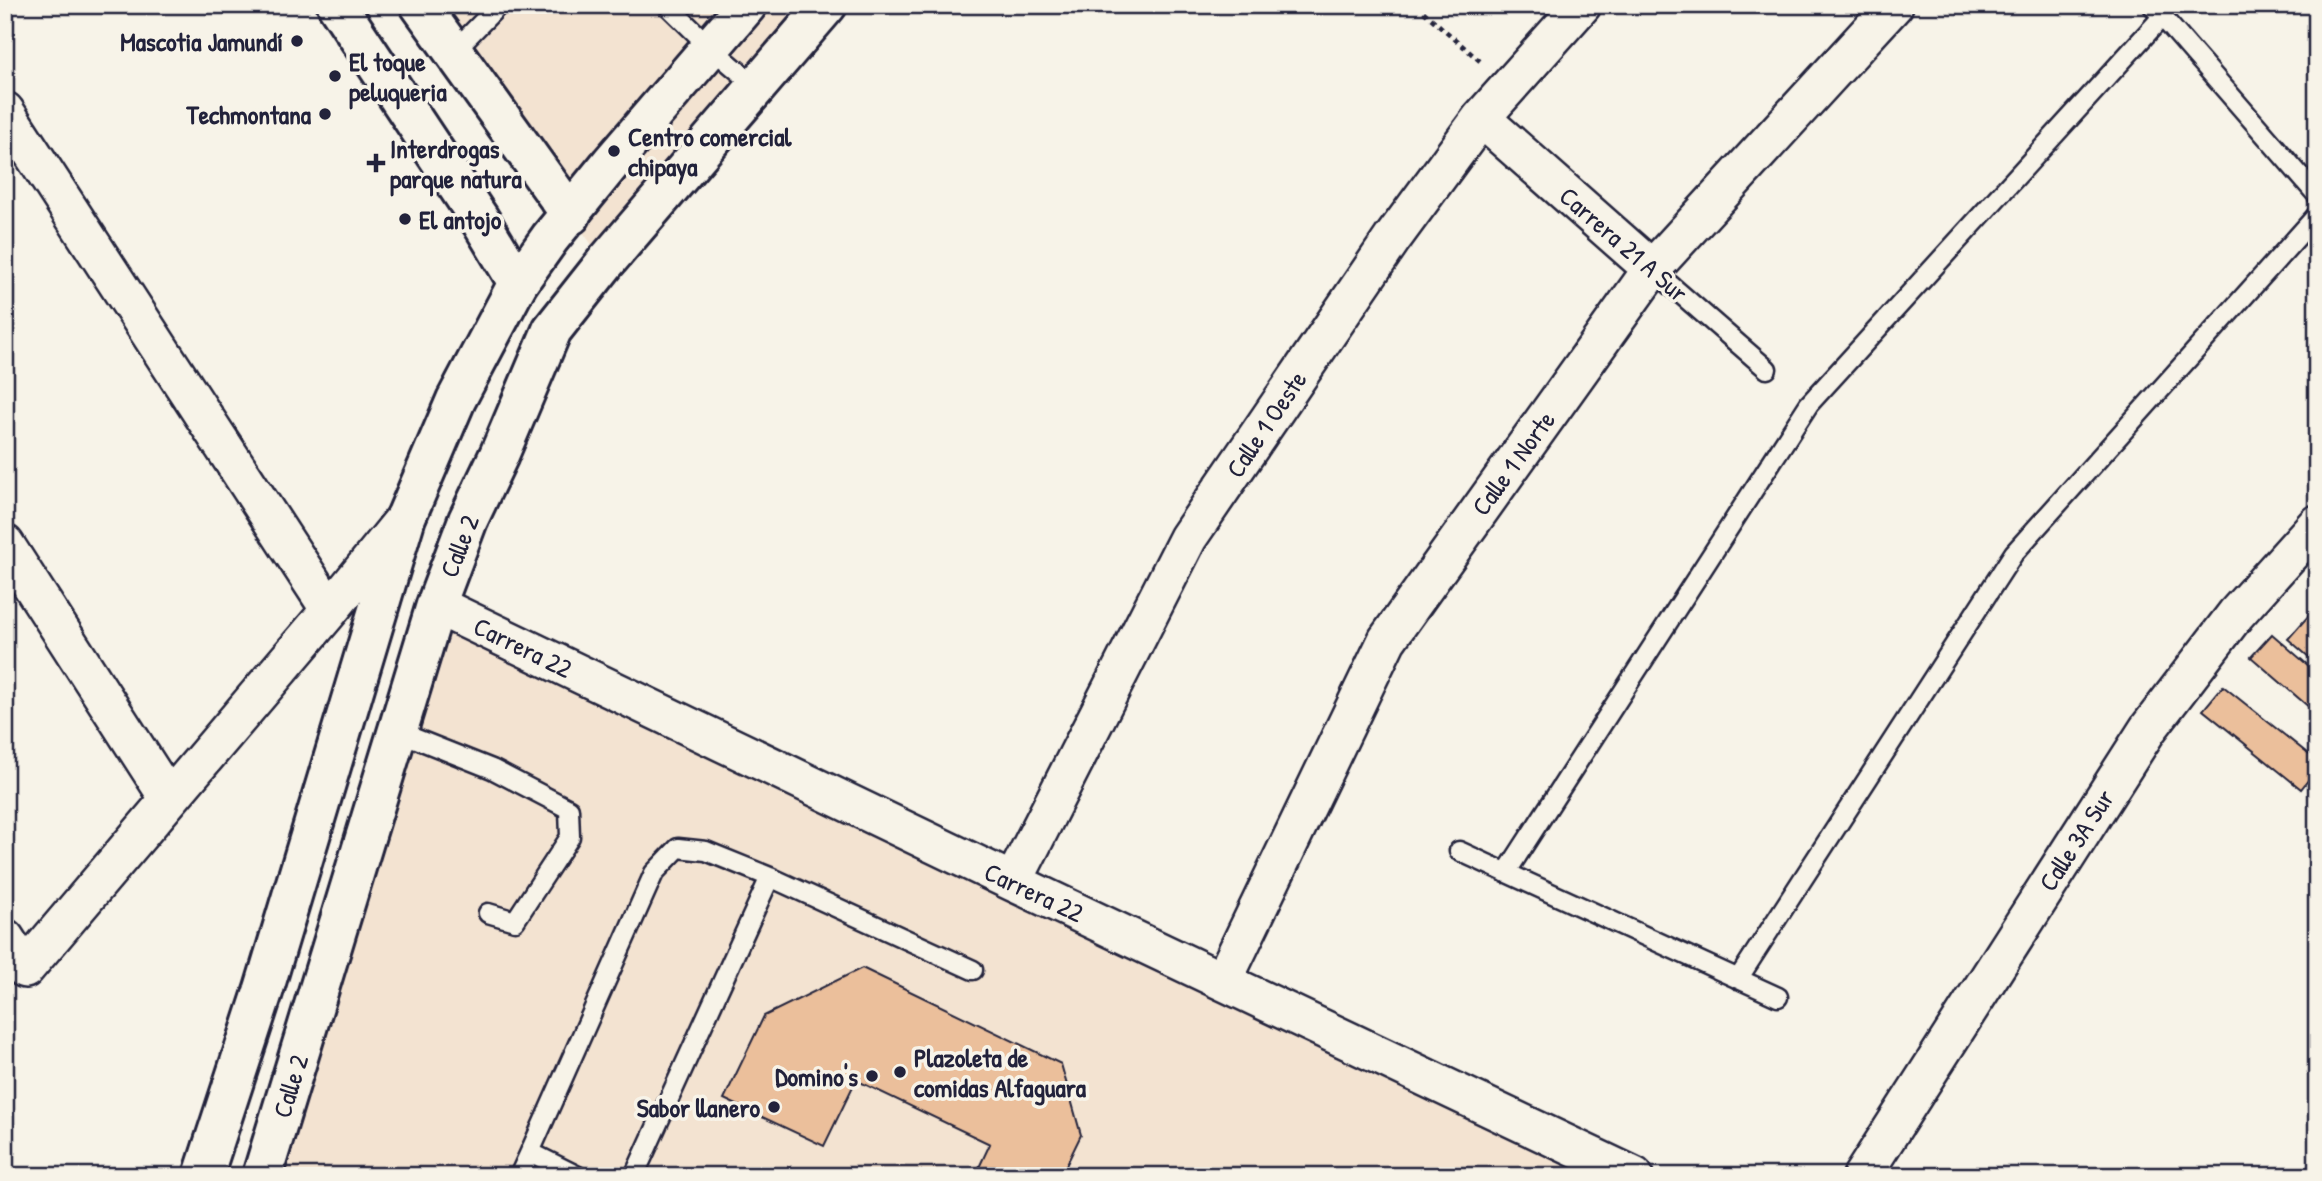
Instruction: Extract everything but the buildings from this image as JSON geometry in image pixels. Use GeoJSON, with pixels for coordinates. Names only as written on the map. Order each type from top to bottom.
{"type":"FeatureCollection","features":[{"type":"Feature","properties":{"kind":"main road"},"geometry":{"type":"LineString","coordinates":[[337,5],[480,220],[518,282]]}},
{"type":"Feature","properties":{"kind":"main road"},"geometry":{"type":"LineString","coordinates":[[420,5],[571,215]]}},
{"type":"Feature","properties":{"kind":"main road","name":"Calle 2"},"geometry":{"type":"LineString","coordinates":[[203,1176],[264,989],[406,517],[456,400],[518,282],[550,238],[747,5]]}},
{"type":"Feature","properties":{"kind":"main road","name":"Calle 2"},"geometry":{"type":"LineString","coordinates":[[262,1176],[436,605],[468,520],[552,330],[605,263],[827,5]]}},
{"type":"Feature","properties":{"kind":"street","name":"Calle 1 Oeste"},"geometry":{"type":"LineString","coordinates":[[1013,882],[1188,538],[1392,239],[1481,118],[1582,5]]}},
{"type":"Feature","properties":{"kind":"street","name":"Calle 1 Norte"},"geometry":{"type":"LineString","coordinates":[[1223,981],[1387,640],[1652,270],[1894,5]]}},
{"type":"Feature","properties":{"kind":"street"},"geometry":{"type":"LineString","coordinates":[[5,111],[330,610]]}},
{"type":"Feature","properties":{"kind":"street","name":"Carrera 21 A Sur"},"geometry":{"type":"LineString","coordinates":[[1481,118],[1652,270]]}},
{"type":"Feature","properties":{"kind":"street"},"geometry":{"type":"LineString","coordinates":[[5,938],[25,969],[406,517]]}},
{"type":"Feature","properties":{"kind":"street","name":"Calle 3A Sur"},"geometry":{"type":"LineString","coordinates":[[1862,1176],[2148,729],[2236,614],[2317,524]]}},
{"type":"Feature","properties":{"kind":"street"},"geometry":{"type":"LineString","coordinates":[[5,544],[169,799]]}},
{"type":"Feature","properties":{"kind":"street","name":"Carrera 22"},"geometry":{"type":"LineString","coordinates":[[436,605],[1634,1176]]}},
{"type":"Feature","properties":{"kind":"lane"},"geometry":{"type":"LineString","coordinates":[[454,51],[499,5]]}},
{"type":"Feature","properties":{"kind":"lane"},"geometry":{"type":"LineString","coordinates":[[673,7],[710,47],[757,87]]}},
{"type":"Feature","properties":{"kind":"lane"},"geometry":{"type":"LineString","coordinates":[[1506,873],[1809,404],[2157,11],[2317,195]]}},
{"type":"Feature","properties":{"kind":"lane"},"geometry":{"type":"LineString","coordinates":[[1738,979],[2014,553],[2317,215]]}},
{"type":"Feature","properties":{"kind":"lane","name":"Carrera 21 A Sur"},"geometry":{"type":"LineString","coordinates":[[1652,270],[1767,369]]}},
{"type":"Feature","properties":{"kind":"lane"},"geometry":{"type":"LineString","coordinates":[[399,732],[492,769],[569,809],[570,837],[515,921],[488,914]]}},
{"type":"Feature","properties":{"kind":"lane"},"geometry":{"type":"LineString","coordinates":[[519,1176],[654,873],[678,848],[706,850],[973,970]]}},
{"type":"Feature","properties":{"kind":"lane"},"geometry":{"type":"LineString","coordinates":[[1459,851],[1778,997]]}},
{"type":"Feature","properties":{"kind":"lane"},"geometry":{"type":"LineString","coordinates":[[635,1176],[770,877]]}},
{"type":"Feature","properties":{"kind":"lane"},"geometry":{"type":"LineString","coordinates":[[530,1152],[578,1176]]}},
{"type":"Feature","properties":{"kind":"path"},"geometry":{"type":"LineString","coordinates":[[1416,5],[1488,68],[1481,118]]}},
{"type":"Feature","properties":{"kind":"shaded area","name":"Centro comercial chipaya"},"geometry":{"type":"Polygon","coordinates":[[[420,5],[827,5],[605,263],[420,5]]]}},
{"type":"Feature","properties":{"kind":"shaded area"},"geometry":{"type":"Polygon","coordinates":[[[436,605],[1634,1176],[262,1176],[436,605]]]}},
{"type":"Feature","properties":{"kind":"place","name":"Mascotia Jamundí"},"geometry":{"type":"Point","coordinates":[297,41]}},
{"type":"Feature","properties":{"kind":"place","name":"El toque peluqueria"},"geometry":{"type":"Point","coordinates":[335,76]}},
{"type":"Feature","properties":{"kind":"place","name":"Techmontana"},"geometry":{"type":"Point","coordinates":[325,114]}},
{"type":"Feature","properties":{"kind":"place","name":"Centro comercial chipaya"},"geometry":{"type":"Point","coordinates":[614,151]}},
{"type":"Feature","properties":{"kind":"place","name":"Interdrogas parque natura"},"geometry":{"type":"Point","coordinates":[376,163]}},
{"type":"Feature","properties":{"kind":"place","name":"El antojo"},"geometry":{"type":"Point","coordinates":[405,219]}},
{"type":"Feature","properties":{"kind":"place","name":"Plazoleta de comidas Alfaguara"},"geometry":{"type":"Point","coordinates":[900,1072]}},
{"type":"Feature","properties":{"kind":"place","name":"Domino's"},"geometry":{"type":"Point","coordinates":[872,1076]}},
{"type":"Feature","properties":{"kind":"place","name":"Sabor llanero"},"geometry":{"type":"Point","coordinates":[774,1107]}}]}
